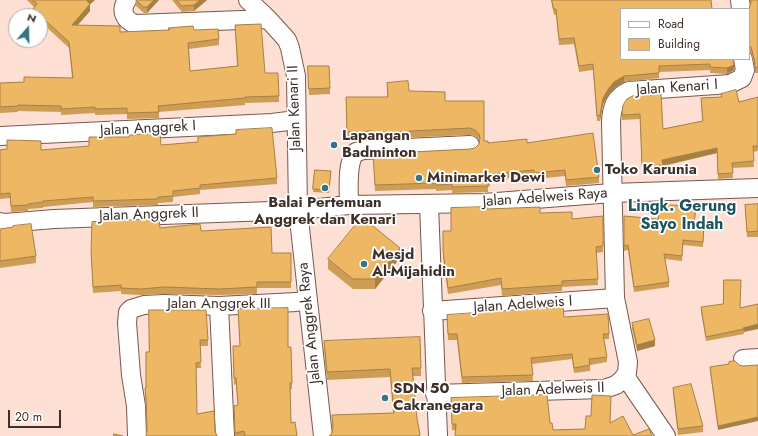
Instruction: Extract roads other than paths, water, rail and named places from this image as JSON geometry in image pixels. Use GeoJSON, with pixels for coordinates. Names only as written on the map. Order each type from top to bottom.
{"type":"FeatureCollection","features":[{"type":"Feature","properties":{"kind":"street"},"geometry":{"type":"LineString","coordinates":[[127,0],[123,7],[124,14],[130,22],[136,24],[268,18]]}},
{"type":"Feature","properties":{"kind":"street","name":"Jalan Kenari II"},"geometry":{"type":"LineString","coordinates":[[248,0],[268,18],[287,40],[290,48],[296,76],[298,210]]}},
{"type":"Feature","properties":{"kind":"street","name":"Jalan Kenari I"},"geometry":{"type":"LineString","coordinates":[[612,193],[611,121],[612,109],[618,98],[627,92],[637,90],[730,84],[742,78],[745,70],[743,60]]}},
{"type":"Feature","properties":{"kind":"street","name":"Jalan Anggrek I"},"geometry":{"type":"LineString","coordinates":[[0,136],[272,123],[296,120]]}},
{"type":"Feature","properties":{"kind":"street"},"geometry":{"type":"LineString","coordinates":[[349,205],[351,159],[356,152],[364,150],[470,145]]}},
{"type":"Feature","properties":{"kind":"street","name":"Jalan Adelweis Raya"},"geometry":{"type":"LineString","coordinates":[[298,210],[349,205],[484,203],[612,193],[758,188]]}},
{"type":"Feature","properties":{"kind":"street","name":"Jalan Adelweis II"},"geometry":{"type":"LineString","coordinates":[[435,394],[604,389],[616,385],[625,376],[628,362],[615,298],[612,193]]}},
{"type":"Feature","properties":{"kind":"street"},"geometry":{"type":"LineString","coordinates":[[429,205],[435,394],[438,436]]}},
{"type":"Feature","properties":{"kind":"street","name":"Jalan Anggrek II"},"geometry":{"type":"LineString","coordinates":[[0,222],[5,223],[54,219],[298,210]]}},
{"type":"Feature","properties":{"kind":"street","name":"Jalan Anggrek Raya"},"geometry":{"type":"LineString","coordinates":[[298,210],[323,436]]}},
{"type":"Feature","properties":{"kind":"street","name":"Jalan Adelweis I"},"geometry":{"type":"LineString","coordinates":[[432,311],[615,298]]}},
{"type":"Feature","properties":{"kind":"street","name":"Jalan Anggrek III"},"geometry":{"type":"LineString","coordinates":[[137,436],[136,406],[131,375],[127,323],[128,312],[131,309],[144,305],[164,304],[219,306],[296,302],[307,300]]}},
{"type":"Feature","properties":{"kind":"street"},"geometry":{"type":"LineString","coordinates":[[219,306],[225,436]]}},
{"type":"Feature","properties":{"kind":"street"},"geometry":{"type":"LineString","coordinates":[[625,376],[666,436]]}},
{"type":"Feature","properties":{"kind":"place","name":"Lapangan Badminton"},"geometry":{"type":"Point","coordinates":[334,145]}},
{"type":"Feature","properties":{"kind":"place","name":"Toko Karunia"},"geometry":{"type":"Point","coordinates":[597,170]}},
{"type":"Feature","properties":{"kind":"place","name":"Minimarket Dewi"},"geometry":{"type":"Point","coordinates":[419,178]}},
{"type":"Feature","properties":{"kind":"place","name":"Balai Pertemuan Anggrek dan Kenari"},"geometry":{"type":"Point","coordinates":[325,188]}},
{"type":"Feature","properties":{"kind":"place","name":"Mesjd Al-Mijahidin"},"geometry":{"type":"Point","coordinates":[364,264]}},
{"type":"Feature","properties":{"kind":"place","name":"SDN 50 Cakranegara"},"geometry":{"type":"Point","coordinates":[385,398]}},
{"type":"Feature","properties":{"kind":"district","name":"Lingk. Gerung Sayo Indah"},"geometry":{"type":"Point","coordinates":[682,216]}}]}
